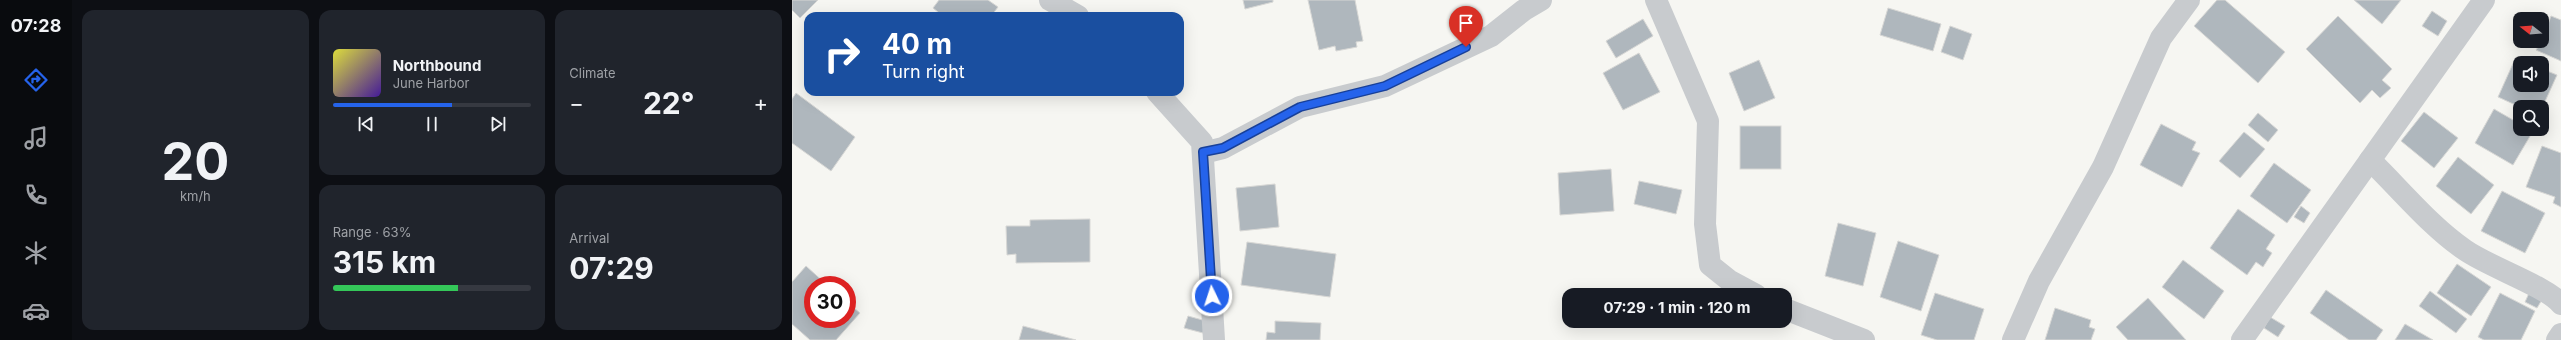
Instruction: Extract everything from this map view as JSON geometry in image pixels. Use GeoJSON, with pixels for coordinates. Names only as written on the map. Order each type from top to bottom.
{"type":"FeatureCollection","features":[{"type":"Feature","properties":{"kind":"street"},"geometry":{"type":"LineString","coordinates":[[1050,0],[1071,12]]}},
{"type":"Feature","properties":{"kind":"street"},"geometry":{"type":"LineString","coordinates":[[1203,152],[1223,148],[1300,107],[1385,86],[1491,36],[1524,10],[1541,0]]}},
{"type":"Feature","properties":{"kind":"street"},"geometry":{"type":"LineString","coordinates":[[1656,0],[1708,121],[1705,224],[1710,265],[1730,281],[1743,288]]}},
{"type":"Feature","properties":{"kind":"street"},"geometry":{"type":"LineString","coordinates":[[2014,340],[2039,281],[2103,168],[2161,38],[2189,0]]}},
{"type":"Feature","properties":{"kind":"street"},"geometry":{"type":"LineString","coordinates":[[2242,340],[2484,0]]}},
{"type":"Feature","properties":{"kind":"street"},"geometry":{"type":"LineString","coordinates":[[1161,96],[1202,142],[1214,340]]}},
{"type":"Feature","properties":{"kind":"street"},"geometry":{"type":"LineString","coordinates":[[2370,160],[2464,249],[2482,262],[2543,291],[2561,304]]}},
{"type":"Feature","properties":{"kind":"street"},"geometry":{"type":"LineString","coordinates":[[1792,312],[1864,340]]}},
{"type":"Feature","properties":{"kind":"street"},"geometry":{"type":"LineString","coordinates":[[2557,340],[2561,334]]}},
{"type":"Feature","properties":{"kind":"building"},"geometry":{"type":"Polygon","coordinates":[[[792,0],[818,0],[806,12],[804,12],[800,18],[792,10],[792,0]]]}},
{"type":"Feature","properties":{"kind":"building"},"geometry":{"type":"Polygon","coordinates":[[[939,0],[988,0],[998,7],[994,12],[938,12],[933,8],[939,0]]]}},
{"type":"Feature","properties":{"kind":"building"},"geometry":{"type":"Polygon","coordinates":[[[1243,0],[1273,0],[1273,2],[1245,9],[1243,0]]]}},
{"type":"Feature","properties":{"kind":"building"},"geometry":{"type":"Polygon","coordinates":[[[1308,0],[1355,0],[1363,41],[1356,42],[1357,47],[1336,51],[1335,46],[1319,50],[1308,0]]]}},
{"type":"Feature","properties":{"kind":"building"},"geometry":{"type":"Polygon","coordinates":[[[2217,0],[2225,0],[2285,52],[2258,83],[2194,26],[2217,0]]]}},
{"type":"Feature","properties":{"kind":"building"},"geometry":{"type":"Polygon","coordinates":[[[2354,0],[2401,0],[2382,24],[2354,0]]]}},
{"type":"Feature","properties":{"kind":"building"},"geometry":{"type":"Polygon","coordinates":[[[1888,8],[1941,24],[1933,51],[1880,35],[1888,8]]]}},
{"type":"Feature","properties":{"kind":"building"},"geometry":{"type":"Polygon","coordinates":[[[2432,11],[2447,21],[2438,36],[2422,26],[2432,11]]]}},
{"type":"Feature","properties":{"kind":"building"},"geometry":{"type":"Polygon","coordinates":[[[2338,16],[2392,69],[2382,80],[2391,88],[2380,98],[2372,90],[2360,103],[2306,49],[2338,16]]]}},
{"type":"Feature","properties":{"kind":"building"},"geometry":{"type":"Polygon","coordinates":[[[2551,16],[2561,20],[2561,61],[2536,50],[2537,48],[2549,48],[2549,22],[2551,16]]]}},
{"type":"Feature","properties":{"kind":"building"},"geometry":{"type":"Polygon","coordinates":[[[1643,19],[1653,36],[1616,58],[1606,41],[1643,19]]]}},
{"type":"Feature","properties":{"kind":"building"},"geometry":{"type":"Polygon","coordinates":[[[1950,26],[1972,34],[1963,60],[1941,52],[1950,26]]]}},
{"type":"Feature","properties":{"kind":"building"},"geometry":{"type":"Polygon","coordinates":[[[1639,53],[1660,92],[1623,110],[1603,73],[1639,53]]]}},
{"type":"Feature","properties":{"kind":"building"},"geometry":{"type":"Polygon","coordinates":[[[1759,60],[1775,98],[1744,111],[1729,73],[1759,60]]]}},
{"type":"Feature","properties":{"kind":"building"},"geometry":{"type":"Polygon","coordinates":[[[2513,64],[2513,92],[2549,92],[2549,72],[2557,75],[2546,100],[2513,100],[2513,104],[2498,97],[2513,64]]]}},
{"type":"Feature","properties":{"kind":"building"},"geometry":{"type":"Polygon","coordinates":[[[796,93],[855,137],[831,171],[792,143],[792,99],[796,93]]]}},
{"type":"Feature","properties":{"kind":"building"},"geometry":{"type":"Polygon","coordinates":[[[2494,109],[2513,120],[2513,136],[2530,136],[2513,165],[2475,143],[2494,109]]]}},
{"type":"Feature","properties":{"kind":"building"},"geometry":{"type":"Polygon","coordinates":[[[2424,112],[2458,138],[2434,168],[2401,141],[2424,112]]]}},
{"type":"Feature","properties":{"kind":"building"},"geometry":{"type":"Polygon","coordinates":[[[2258,113],[2278,130],[2268,142],[2248,125],[2258,113]]]}},
{"type":"Feature","properties":{"kind":"building"},"geometry":{"type":"Polygon","coordinates":[[[2161,124],[2196,142],[2192,150],[2200,153],[2182,187],[2140,165],[2161,124]]]}},
{"type":"Feature","properties":{"kind":"building"},"geometry":{"type":"Polygon","coordinates":[[[1740,126],[1781,126],[1781,169],[1740,169],[1740,126]]]}},
{"type":"Feature","properties":{"kind":"building"},"geometry":{"type":"Polygon","coordinates":[[[2244,132],[2265,149],[2240,178],[2219,161],[2244,132]]]}},
{"type":"Feature","properties":{"kind":"building"},"geometry":{"type":"Polygon","coordinates":[[[2542,146],[2561,153],[2561,207],[2553,203],[2555,197],[2526,187],[2542,146]]]}},
{"type":"Feature","properties":{"kind":"building"},"geometry":{"type":"Polygon","coordinates":[[[2458,157],[2494,185],[2471,214],[2436,186],[2458,157]]]}},
{"type":"Feature","properties":{"kind":"building"},"geometry":{"type":"Polygon","coordinates":[[[2274,163],[2311,190],[2287,223],[2250,196],[2274,163]]]}},
{"type":"Feature","properties":{"kind":"building"},"geometry":{"type":"Polygon","coordinates":[[[1611,169],[1614,211],[1560,215],[1558,173],[1611,169]]]}},
{"type":"Feature","properties":{"kind":"building"},"geometry":{"type":"Polygon","coordinates":[[[1639,181],[1682,190],[1676,214],[1634,204],[1639,181]]]}},
{"type":"Feature","properties":{"kind":"building"},"geometry":{"type":"Polygon","coordinates":[[[1275,184],[1279,227],[1240,231],[1236,188],[1275,184]]]}},
{"type":"Feature","properties":{"kind":"building"},"geometry":{"type":"Polygon","coordinates":[[[2502,191],[2545,213],[2525,253],[2481,231],[2502,191]]]}},
{"type":"Feature","properties":{"kind":"building"},"geometry":{"type":"Polygon","coordinates":[[[2301,206],[2310,213],[2304,223],[2294,217],[2301,206]]]}},
{"type":"Feature","properties":{"kind":"building"},"geometry":{"type":"Polygon","coordinates":[[[2238,209],[2275,235],[2266,249],[2272,253],[2263,267],[2256,262],[2247,275],[2210,248],[2238,209]]]}},
{"type":"Feature","properties":{"kind":"building"},"geometry":{"type":"Polygon","coordinates":[[[1090,219],[1090,262],[1016,263],[1016,254],[1007,255],[1006,226],[1030,226],[1030,220],[1090,219]]]}},
{"type":"Feature","properties":{"kind":"building"},"geometry":{"type":"Polygon","coordinates":[[[1838,223],[1876,233],[1863,286],[1825,276],[1838,223]]]}},
{"type":"Feature","properties":{"kind":"building"},"geometry":{"type":"Polygon","coordinates":[[[1898,241],[1939,255],[1921,311],[1880,297],[1898,241]]]}},
{"type":"Feature","properties":{"kind":"building"},"geometry":{"type":"Polygon","coordinates":[[[1247,242],[1336,254],[1330,297],[1241,285],[1247,242]]]}},
{"type":"Feature","properties":{"kind":"building"},"geometry":{"type":"Polygon","coordinates":[[[2183,260],[2224,291],[2204,319],[2162,287],[2183,260]]]}},
{"type":"Feature","properties":{"kind":"building"},"geometry":{"type":"Polygon","coordinates":[[[2457,264],[2491,287],[2471,316],[2437,293],[2457,264]]]}},
{"type":"Feature","properties":{"kind":"building"},"geometry":{"type":"Polygon","coordinates":[[[806,266],[817,276],[804,276],[804,328],[847,328],[836,340],[810,340],[792,324],[792,282],[806,266]]]}},
{"type":"Feature","properties":{"kind":"building"},"geometry":{"type":"Polygon","coordinates":[[[2326,290],[2383,330],[2376,340],[2349,340],[2310,313],[2326,290]]]}},
{"type":"Feature","properties":{"kind":"building"},"geometry":{"type":"Polygon","coordinates":[[[2430,291],[2467,319],[2456,333],[2419,306],[2430,291]]]}},
{"type":"Feature","properties":{"kind":"building"},"geometry":{"type":"Polygon","coordinates":[[[2530,291],[2543,298],[2537,308],[2525,302],[2530,291]]]}},
{"type":"Feature","properties":{"kind":"building"},"geometry":{"type":"Polygon","coordinates":[[[1935,293],[1984,309],[1974,340],[1937,340],[1921,335],[1935,293]]]}},
{"type":"Feature","properties":{"kind":"building"},"geometry":{"type":"Polygon","coordinates":[[[2500,293],[2535,311],[2521,340],[2484,340],[2478,337],[2500,293]]]}},
{"type":"Feature","properties":{"kind":"building"},"geometry":{"type":"Polygon","coordinates":[[[2148,298],[2186,340],[2128,340],[2116,327],[2148,298]]]}},
{"type":"Feature","properties":{"kind":"building"},"geometry":{"type":"Polygon","coordinates":[[[2055,308],[2091,320],[2089,327],[2095,329],[2091,340],[2045,340],[2055,308]]]}},
{"type":"Feature","properties":{"kind":"building"},"geometry":{"type":"Polygon","coordinates":[[[856,310],[860,313],[856,318],[856,310]]]}},
{"type":"Feature","properties":{"kind":"building"},"geometry":{"type":"Polygon","coordinates":[[[1188,316],[1206,321],[1203,333],[1184,328],[1188,316]]]}},
{"type":"Feature","properties":{"kind":"building"},"geometry":{"type":"Polygon","coordinates":[[[2270,317],[2285,326],[2278,337],[2264,328],[2270,317]]]}},
{"type":"Feature","properties":{"kind":"building"},"geometry":{"type":"Polygon","coordinates":[[[1275,321],[1321,323],[1320,340],[1266,340],[1267,332],[1275,333],[1275,321]]]}},
{"type":"Feature","properties":{"kind":"building"},"geometry":{"type":"Polygon","coordinates":[[[2405,324],[2433,340],[2395,340],[2405,324]]]}},
{"type":"Feature","properties":{"kind":"building"},"geometry":{"type":"Polygon","coordinates":[[[1023,326],[1076,340],[1019,340],[1023,326]]]}},
{"type":"Feature","properties":{"kind":"route"},"geometry":{"type":"LineString","coordinates":[[1212,296],[1203,152],[1223,148],[1269,125],[1300,107],[1385,86],[1466,47]]}}]}
